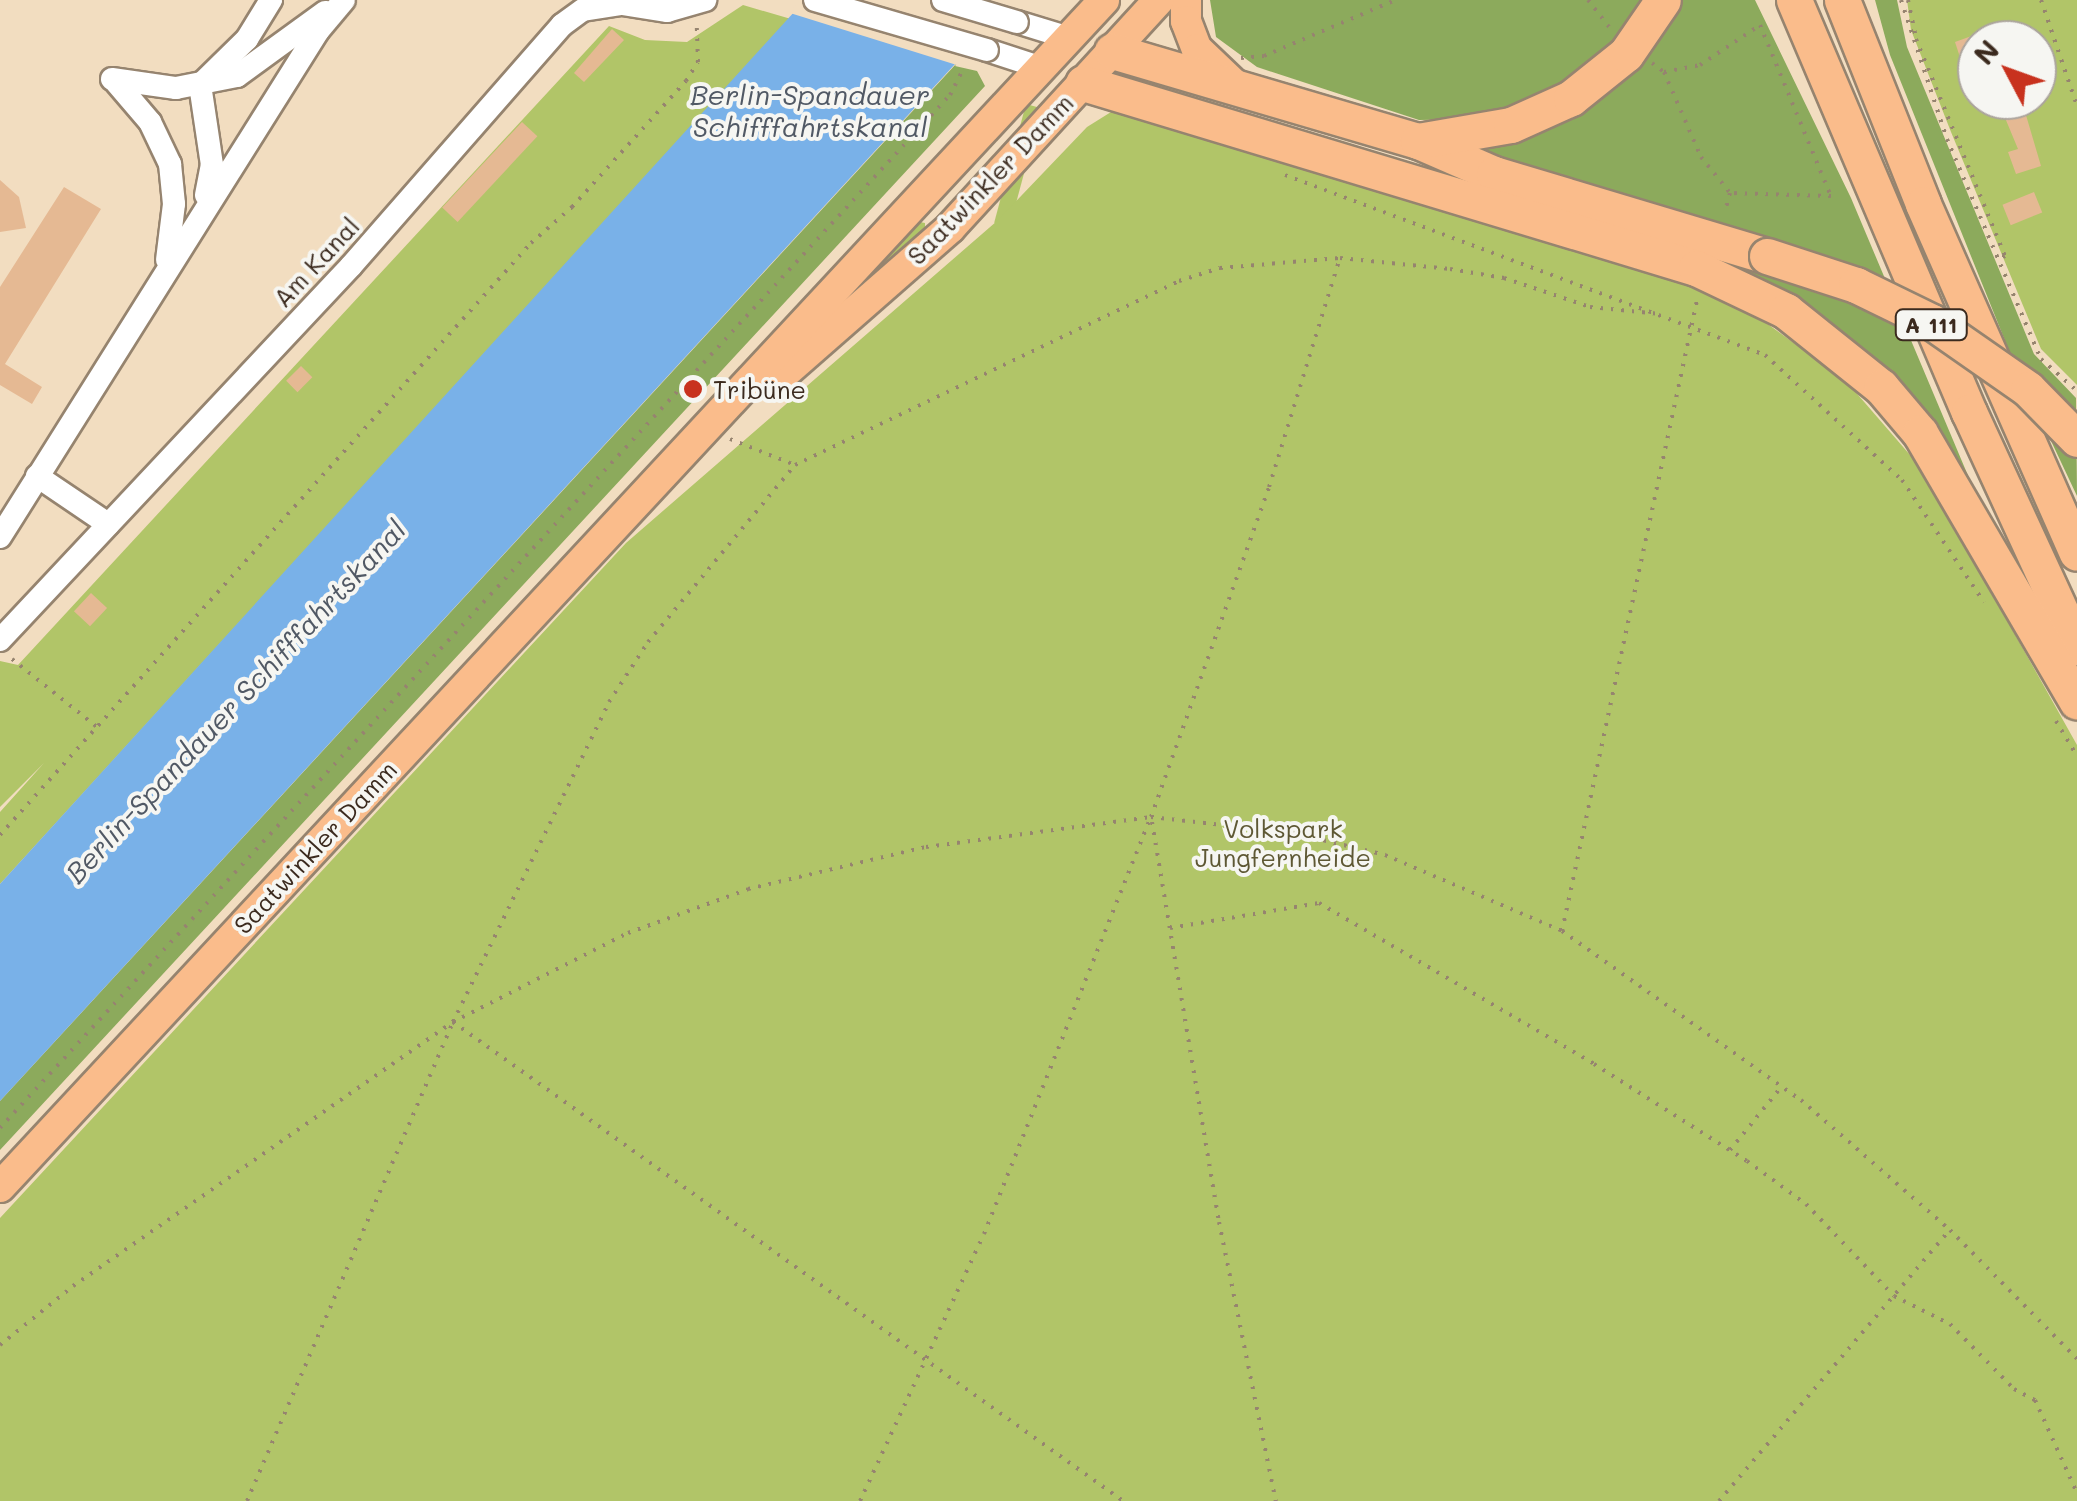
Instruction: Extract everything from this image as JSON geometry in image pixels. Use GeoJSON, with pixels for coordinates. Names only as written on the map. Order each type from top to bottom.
{"type":"FeatureCollection","features":[{"type":"Feature","properties":{"kind":"highway"},"geometry":{"type":"LineString","coordinates":[[1418,141],[1511,124],[1572,98],[1626,54],[1663,0]]}},
{"type":"Feature","properties":{"kind":"highway","name":"A 111"},"geometry":{"type":"LineString","coordinates":[[1794,0],[1968,412],[2077,647]]}},
{"type":"Feature","properties":{"kind":"highway","name":"A 111"},"geometry":{"type":"LineString","coordinates":[[1842,0],[1923,204],[2077,553]]}},
{"type":"Feature","properties":{"kind":"highway"},"geometry":{"type":"LineString","coordinates":[[1112,51],[1418,141],[1494,174],[1856,285],[1932,322],[2028,389],[2077,439]]}},
{"type":"Feature","properties":{"kind":"highway"},"geometry":{"type":"LineString","coordinates":[[1083,82],[1696,268],[1786,311],[1881,387],[1920,433],[2063,705]]}},
{"type":"Feature","properties":{"kind":"main road","name":"Saatwinkler Damm"},"geometry":{"type":"LineString","coordinates":[[0,1187],[630,508],[922,202],[1104,0]]}},
{"type":"Feature","properties":{"kind":"main road","name":"Saatwinkler Damm"},"geometry":{"type":"LineString","coordinates":[[630,508],[950,228],[1159,0]]}},
{"type":"Feature","properties":{"kind":"main road"},"geometry":{"type":"LineString","coordinates":[[1186,0],[1186,21],[1197,48],[1242,92]]}},
{"type":"Feature","properties":{"kind":"main road"},"geometry":{"type":"LineString","coordinates":[[1069,38],[1112,51]]}},
{"type":"Feature","properties":{"kind":"main road"},"geometry":{"type":"LineString","coordinates":[[1042,68],[1083,82]]}},
{"type":"Feature","properties":{"kind":"main road"},"geometry":{"type":"LineString","coordinates":[[922,202],[950,228]]}},
{"type":"Feature","properties":{"kind":"street"},"geometry":{"type":"LineString","coordinates":[[200,85],[247,39],[272,0]]}},
{"type":"Feature","properties":{"kind":"street"},"geometry":{"type":"LineString","coordinates":[[154,292],[170,253],[170,164],[150,122],[112,79],[149,87],[200,85],[237,76],[343,0]]}},
{"type":"Feature","properties":{"kind":"street"},"geometry":{"type":"LineString","coordinates":[[0,537],[193,226],[343,0]]}},
{"type":"Feature","properties":{"kind":"street"},"geometry":{"type":"LineString","coordinates":[[815,0],[979,54],[1042,68]]}},
{"type":"Feature","properties":{"kind":"street"},"geometry":{"type":"LineString","coordinates":[[943,0],[1069,38]]}},
{"type":"Feature","properties":{"kind":"street","name":"Am Kanal"},"geometry":{"type":"LineString","coordinates":[[0,640],[351,266],[562,25],[583,10],[602,7],[667,11],[702,2]]}},
{"type":"Feature","properties":{"kind":"street"},"geometry":{"type":"LineString","coordinates":[[193,226],[212,165],[200,85]]}},
{"type":"Feature","properties":{"kind":"street"},"geometry":{"type":"LineString","coordinates":[[38,476],[108,524]]}},
{"type":"Feature","properties":{"kind":"path"},"geometry":{"type":"LineString","coordinates":[[1230,55],[1264,56],[1395,0]]}},
{"type":"Feature","properties":{"kind":"path"},"geometry":{"type":"LineString","coordinates":[[1588,0],[1612,30]]}},
{"type":"Feature","properties":{"kind":"path"},"geometry":{"type":"LineString","coordinates":[[1905,0],[1934,104],[2040,358],[2077,391]]}},
{"type":"Feature","properties":{"kind":"path"},"geometry":{"type":"LineString","coordinates":[[2041,0],[2077,106]]}},
{"type":"Feature","properties":{"kind":"path"},"geometry":{"type":"LineString","coordinates":[[0,835],[531,243],[686,80],[698,62],[694,56],[702,2]]}},
{"type":"Feature","properties":{"kind":"path"},"geometry":{"type":"LineString","coordinates":[[1664,72],[1700,65],[1760,25],[1831,196],[1730,193]]}},
{"type":"Feature","properties":{"kind":"path"},"geometry":{"type":"LineString","coordinates":[[0,1128],[950,95],[979,54]]}},
{"type":"Feature","properties":{"kind":"path"},"geometry":{"type":"LineString","coordinates":[[1652,63],[1664,72],[1702,157],[1730,193]]}},
{"type":"Feature","properties":{"kind":"path"},"geometry":{"type":"LineString","coordinates":[[1273,170],[1765,355],[1869,444],[1902,480],[1992,614]]}},
{"type":"Feature","properties":{"kind":"path"},"geometry":{"type":"LineString","coordinates":[[1725,212],[1730,193]]}},
{"type":"Feature","properties":{"kind":"path"},"geometry":{"type":"LineString","coordinates":[[247,1501],[453,1022],[609,702],[648,642],[795,465],[1179,280],[1220,268],[1340,258],[1504,278],[1590,308],[1660,314]]}},
{"type":"Feature","properties":{"kind":"path"},"geometry":{"type":"LineString","coordinates":[[860,1501],[925,1364],[1151,817],[1269,487],[1340,258]]}},
{"type":"Feature","properties":{"kind":"path"},"geometry":{"type":"LineString","coordinates":[[1562,931],[1698,297]]}},
{"type":"Feature","properties":{"kind":"path"},"geometry":{"type":"LineString","coordinates":[[730,439],[795,465]]}},
{"type":"Feature","properties":{"kind":"path"},"geometry":{"type":"LineString","coordinates":[[0,650],[98,728]]}},
{"type":"Feature","properties":{"kind":"path"},"geometry":{"type":"LineString","coordinates":[[2063,705],[2077,756]]}},
{"type":"Feature","properties":{"kind":"path"},"geometry":{"type":"LineString","coordinates":[[1151,817],[1219,1222],[1276,1501]]}},
{"type":"Feature","properties":{"kind":"path"},"geometry":{"type":"LineString","coordinates":[[0,1345],[89,1275],[453,1022],[628,932],[748,890],[926,847],[1151,817],[1293,833],[1384,855],[1562,931],[1782,1086],[1950,1230],[2077,1359]]}},
{"type":"Feature","properties":{"kind":"path"},"geometry":{"type":"LineString","coordinates":[[1170,928],[1320,902],[1730,1150],[1806,1204],[1894,1296],[1938,1314],[2014,1389],[2035,1400],[2077,1493]]}},
{"type":"Feature","properties":{"kind":"path"},"geometry":{"type":"LineString","coordinates":[[453,1022],[925,1364],[1123,1501]]}},
{"type":"Feature","properties":{"kind":"path"},"geometry":{"type":"LineString","coordinates":[[1730,1150],[1782,1086]]}},
{"type":"Feature","properties":{"kind":"path"},"geometry":{"type":"LineString","coordinates":[[1719,1501],[1950,1230]]}},
{"type":"Feature","properties":{"kind":"green space"},"geometry":{"type":"Polygon","coordinates":[[[1015,0],[955,66],[977,71],[985,86],[0,1150],[0,1101],[1015,0]]]}},
{"type":"Feature","properties":{"kind":"green space"},"geometry":{"type":"Polygon","coordinates":[[[1210,0],[1755,0],[1851,198],[1988,523],[1958,473],[1737,272],[1744,238],[1475,154],[1472,119],[1419,120],[1257,67],[1216,37],[1210,0]]]}},
{"type":"Feature","properties":{"kind":"green space"},"geometry":{"type":"Polygon","coordinates":[[[1875,0],[1897,0],[1907,47],[2034,354],[2076,398],[2077,496],[2012,358],[1890,55],[1875,0]]]}},
{"type":"Feature","properties":{"kind":"green space"},"geometry":{"type":"Polygon","coordinates":[[[1907,0],[2077,0],[2077,385],[2041,349],[1911,30],[1907,0]]]}},
{"type":"Feature","properties":{"kind":"green space"},"geometry":{"type":"Polygon","coordinates":[[[743,5],[791,19],[0,884],[0,812],[44,763],[0,807],[0,661],[18,665],[609,26],[645,40],[687,42],[743,5]]]}},
{"type":"Feature","properties":{"kind":"green space"},"geometry":{"type":"Polygon","coordinates":[[[1026,104],[1041,108],[1010,227],[994,223],[1026,104]]]}},
{"type":"Feature","properties":{"kind":"green space","name":"Volkspark Jungfernheide"},"geometry":{"type":"Polygon","coordinates":[[[1119,107],[1688,282],[1743,306],[1846,381],[1923,470],[2077,745],[2077,1501],[0,1501],[0,1218],[626,543],[997,221],[1087,127],[1119,107]]]}},
{"type":"Feature","properties":{"kind":"green space"},"geometry":{"type":"Polygon","coordinates":[[[915,221],[925,223],[925,230],[838,309],[834,305],[915,221]]]}},
{"type":"Feature","properties":{"kind":"water","name":"Berlin-Spandauer Schifffahrtskanal"},"geometry":{"type":"Polygon","coordinates":[[[805,0],[1014,0],[0,1101],[0,884],[805,0]]]}},
{"type":"Feature","properties":{"kind":"pier"},"geometry":{"type":"Polygon","coordinates":[[[799,0],[1019,0],[960,66],[790,13],[799,0]]]}},
{"type":"Feature","properties":{"kind":"building"},"geometry":{"type":"Polygon","coordinates":[[[612,29],[624,40],[584,82],[574,73],[612,29]]]}},
{"type":"Feature","properties":{"kind":"building"},"geometry":{"type":"Polygon","coordinates":[[[2006,120],[2027,120],[2041,166],[2016,174],[2008,152],[2018,149],[2006,120]]]}},
{"type":"Feature","properties":{"kind":"building"},"geometry":{"type":"Polygon","coordinates":[[[522,122],[537,136],[458,222],[442,208],[522,122]]]}},
{"type":"Feature","properties":{"kind":"building"},"geometry":{"type":"Polygon","coordinates":[[[0,180],[19,197],[26,228],[0,232],[0,180]]]}},
{"type":"Feature","properties":{"kind":"building"},"geometry":{"type":"Polygon","coordinates":[[[64,187],[101,209],[5,364],[42,387],[32,404],[0,385],[0,287],[64,187]]]}},
{"type":"Feature","properties":{"kind":"building"},"geometry":{"type":"Polygon","coordinates":[[[2034,192],[2042,212],[2011,225],[2002,205],[2034,192]]]}},
{"type":"Feature","properties":{"kind":"building"},"geometry":{"type":"Polygon","coordinates":[[[301,366],[312,377],[297,392],[286,381],[301,366]]]}},
{"type":"Feature","properties":{"kind":"building"},"geometry":{"type":"Polygon","coordinates":[[[91,593],[107,608],[90,626],[74,611],[91,593]]]}},
{"type":"Feature","properties":{"kind":"place","name":"Tribüne"},"geometry":{"type":"Point","coordinates":[693,389]}}]}
